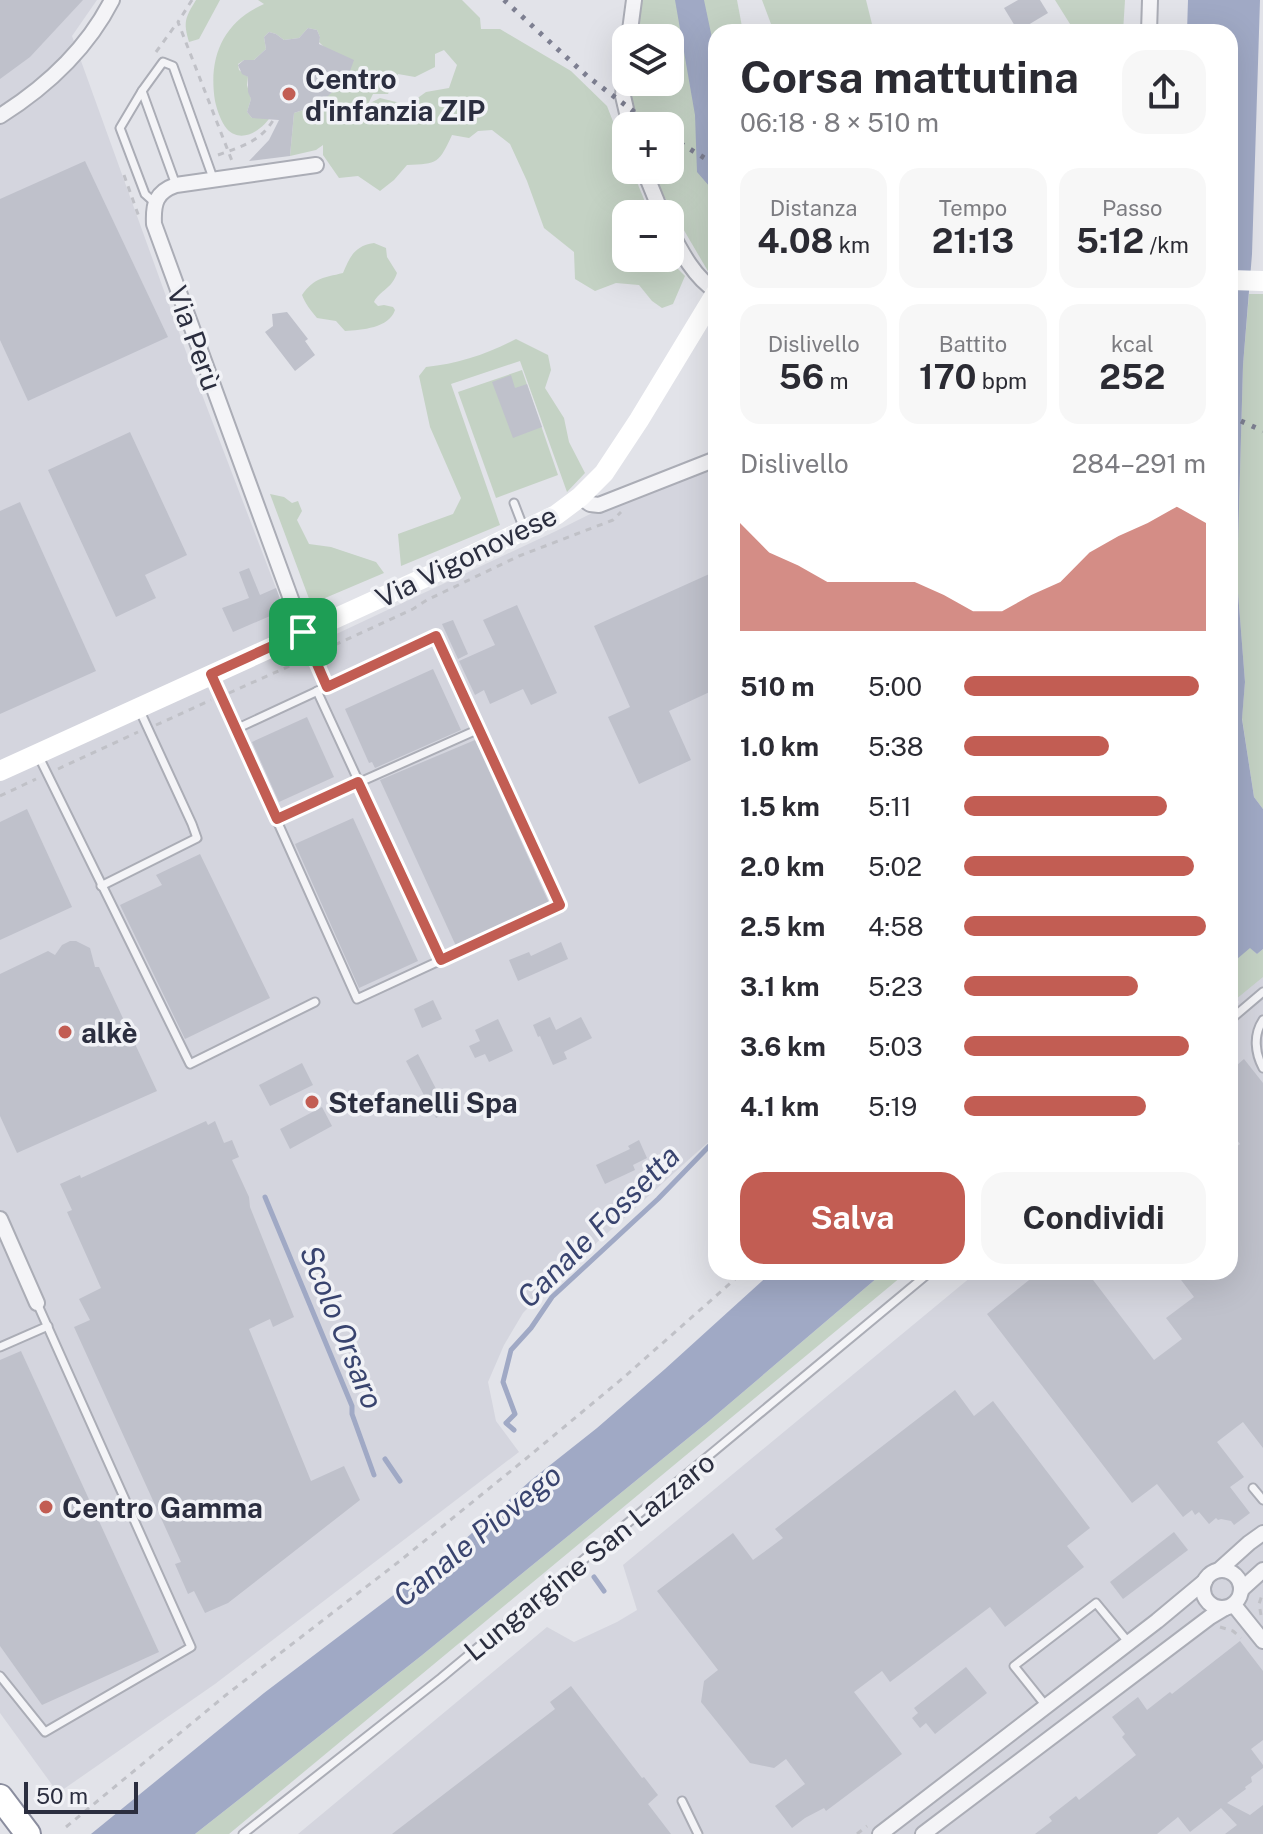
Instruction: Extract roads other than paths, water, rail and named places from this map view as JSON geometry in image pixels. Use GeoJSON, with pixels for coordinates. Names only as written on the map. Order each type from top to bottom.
{"type":"FeatureCollection","features":[{"type":"Feature","properties":{"kind":"highway"},"geometry":{"type":"LineString","coordinates":[[0,1797],[26,1832]]}},
{"type":"Feature","properties":{"kind":"main road"},"geometry":{"type":"LineString","coordinates":[[1238,280],[1263,281]]}},
{"type":"Feature","properties":{"kind":"main road","name":"Via Vigonovese"},"geometry":{"type":"LineString","coordinates":[[0,771],[556,515],[604,473],[708,305]]}},
{"type":"Feature","properties":{"kind":"street"},"geometry":{"type":"LineString","coordinates":[[0,116],[41,87],[74,55],[89,38],[112,0]]}},
{"type":"Feature","properties":{"kind":"street"},"geometry":{"type":"LineString","coordinates":[[631,24],[634,0]]}},
{"type":"Feature","properties":{"kind":"street"},"geometry":{"type":"LineString","coordinates":[[1149,24],[1150,0]]}},
{"type":"Feature","properties":{"kind":"street"},"geometry":{"type":"LineString","coordinates":[[155,203],[160,193],[176,185],[316,165]]}},
{"type":"Feature","properties":{"kind":"street","name":"Via Perù"},"geometry":{"type":"LineString","coordinates":[[155,203],[154,224],[303,632]]}},
{"type":"Feature","properties":{"kind":"street"},"geometry":{"type":"LineString","coordinates":[[684,253],[708,286]]}},
{"type":"Feature","properties":{"kind":"street","name":"Via Vigonovese"},"geometry":{"type":"LineString","coordinates":[[580,497],[590,504],[599,505],[708,462]]}},
{"type":"Feature","properties":{"kind":"street"},"geometry":{"type":"LineString","coordinates":[[0,1219],[37,1303]]}},
{"type":"Feature","properties":{"kind":"street"},"geometry":{"type":"LineString","coordinates":[[880,1834],[1129,1643],[1263,1533]]}},
{"type":"Feature","properties":{"kind":"street"},"geometry":{"type":"LineString","coordinates":[[923,1834],[1240,1597],[1241,1582],[1234,1573],[1219,1570]]}},
{"type":"Feature","properties":{"kind":"street"},"geometry":{"type":"LineString","coordinates":[[1242,1589],[1263,1570]]}},
{"type":"Feature","properties":{"kind":"street"},"geometry":{"type":"LineString","coordinates":[[1205,1581],[1203,1589],[1208,1602],[1219,1608],[1229,1606]]}},
{"type":"Feature","properties":{"kind":"street"},"geometry":{"type":"LineString","coordinates":[[1229,1606],[1259,1636]]}},
{"type":"Feature","properties":{"kind":"street"},"geometry":{"type":"LineString","coordinates":[[954,1777],[970,1797]]}},
{"type":"Feature","properties":{"kind":"lane"},"geometry":{"type":"LineString","coordinates":[[155,203],[145,194],[120,128],[163,62],[173,66],[213,178]]}},
{"type":"Feature","properties":{"kind":"lane"},"geometry":{"type":"LineString","coordinates":[[142,91],[176,185]]}},
{"type":"Feature","properties":{"kind":"lane"},"geometry":{"type":"LineString","coordinates":[[514,503],[525,531]]}},
{"type":"Feature","properties":{"kind":"lane"},"geometry":{"type":"LineString","coordinates":[[303,632],[327,687]]}},
{"type":"Feature","properties":{"kind":"lane"},"geometry":{"type":"LineString","coordinates":[[211,674],[357,999],[560,905],[436,636],[236,729]]}},
{"type":"Feature","properties":{"kind":"lane"},"geometry":{"type":"LineString","coordinates":[[317,691],[441,960]]}},
{"type":"Feature","properties":{"kind":"lane"},"geometry":{"type":"LineString","coordinates":[[101,886],[197,838],[138,707]]}},
{"type":"Feature","properties":{"kind":"lane"},"geometry":{"type":"LineString","coordinates":[[277,819],[479,729]]}},
{"type":"Feature","properties":{"kind":"lane"},"geometry":{"type":"LineString","coordinates":[[37,753],[190,1064],[315,1002]]}},
{"type":"Feature","properties":{"kind":"lane"},"geometry":{"type":"LineString","coordinates":[[1238,1013],[1263,992]]}},
{"type":"Feature","properties":{"kind":"lane"},"geometry":{"type":"LineString","coordinates":[[1263,1020],[1258,1027],[1256,1041],[1263,1068]]}},
{"type":"Feature","properties":{"kind":"lane","name":"Lungargine San Lazzaro"},"geometry":{"type":"LineString","coordinates":[[243,1834],[441,1678],[920,1280]]}},
{"type":"Feature","properties":{"kind":"lane"},"geometry":{"type":"LineString","coordinates":[[0,1676],[45,1732],[191,1647],[37,1303]]}},
{"type":"Feature","properties":{"kind":"lane"},"geometry":{"type":"LineString","coordinates":[[0,1347],[48,1326]]}},
{"type":"Feature","properties":{"kind":"lane"},"geometry":{"type":"LineString","coordinates":[[1253,1488],[1263,1500]]}},
{"type":"Feature","properties":{"kind":"lane"},"geometry":{"type":"LineString","coordinates":[[1046,1706],[1014,1666],[1096,1603],[1129,1643]]}},
{"type":"Feature","properties":{"kind":"lane"},"geometry":{"type":"LineString","coordinates":[[682,1801],[698,1834]]}},
{"type":"Feature","properties":{"kind":"water"},"geometry":{"type":"Polygon","coordinates":[[[675,0],[704,0],[709,24],[708,185],[697,172],[695,115],[684,52],[684,24],[679,24],[675,0]]]}},
{"type":"Feature","properties":{"kind":"water"},"geometry":{"type":"Polygon","coordinates":[[[1188,0],[1260,0],[1238,544],[1238,24],[1187,24],[1188,0]]]}},
{"type":"Feature","properties":{"kind":"water"},"geometry":{"type":"Polygon","coordinates":[[[1238,593],[1245,682],[1242,719],[1254,797],[1263,809],[1263,949],[1257,954],[1250,948],[1238,958],[1238,593]]]}},
{"type":"Feature","properties":{"kind":"water","name":"Canale Piovego"},"geometry":{"type":"Polygon","coordinates":[[[763,1280],[875,1280],[709,1421],[421,1656],[195,1834],[91,1834],[264,1693],[453,1550],[530,1481],[665,1369],[763,1280]]]}},
{"type":"Feature","properties":{"kind":"waterway","name":"Canale Fossetta"},"geometry":{"type":"LineString","coordinates":[[514,1430],[506,1423],[515,1414],[503,1382],[511,1350],[552,1297],[658,1199],[708,1147]]}},
{"type":"Feature","properties":{"kind":"waterway","name":"Scolo Orsaro"},"geometry":{"type":"LineString","coordinates":[[265,1197],[352,1406],[352,1414],[374,1475]]}},
{"type":"Feature","properties":{"kind":"waterway"},"geometry":{"type":"LineString","coordinates":[[385,1459],[400,1481]]}},
{"type":"Feature","properties":{"kind":"waterway","name":"Canale Fossetta"},"geometry":{"type":"LineString","coordinates":[[594,1577],[604,1591]]}},
{"type":"Feature","properties":{"kind":"railway"},"geometry":{"type":"LineString","coordinates":[[504,0],[587,76],[635,112]]}},
{"type":"Feature","properties":{"kind":"railway"},"geometry":{"type":"LineString","coordinates":[[684,146],[708,160]]}},
{"type":"Feature","properties":{"kind":"railway"},"geometry":{"type":"LineString","coordinates":[[1238,420],[1263,431]]}},
{"type":"Feature","properties":{"kind":"place","name":"Centro d'infanzia ZIP"},"geometry":{"type":"Point","coordinates":[289,94]}},
{"type":"Feature","properties":{"kind":"place","name":"alkè"},"geometry":{"type":"Point","coordinates":[65,1032]}},
{"type":"Feature","properties":{"kind":"place","name":"Stefanelli Spa"},"geometry":{"type":"Point","coordinates":[312,1102]}},
{"type":"Feature","properties":{"kind":"place","name":"Centro Gamma"},"geometry":{"type":"Point","coordinates":[46,1507]}}]}
